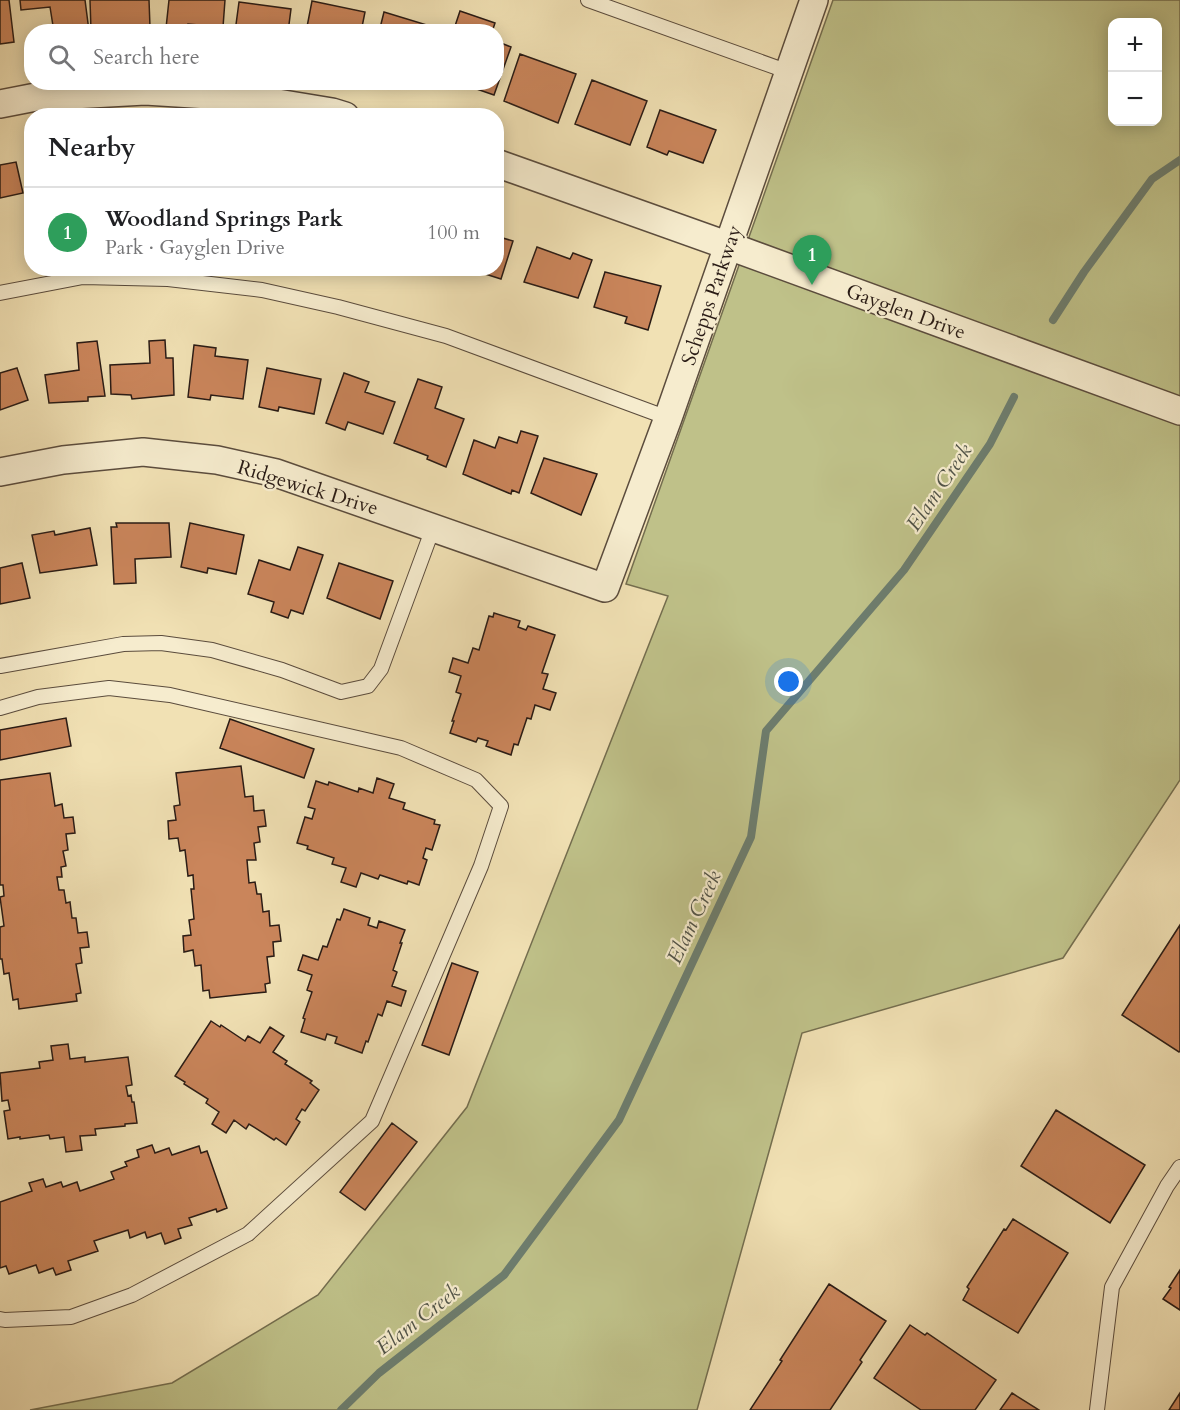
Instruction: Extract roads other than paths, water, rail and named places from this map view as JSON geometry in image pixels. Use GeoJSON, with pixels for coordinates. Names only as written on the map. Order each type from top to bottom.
{"type":"FeatureCollection","features":[{"type":"Feature","properties":{"kind":"street","name":"Schepps Parkway"},"geometry":{"type":"LineString","coordinates":[[605,588],[668,418],[814,0]]}},
{"type":"Feature","properties":{"kind":"street"},"geometry":{"type":"LineString","coordinates":[[0,104],[36,97],[145,91],[241,97],[308,108]]}},
{"type":"Feature","properties":{"kind":"street","name":"Gayglen Drive"},"geometry":{"type":"LineString","coordinates":[[504,166],[1180,411]]}},
{"type":"Feature","properties":{"kind":"street","name":"Ridgewick Drive"},"geometry":{"type":"LineString","coordinates":[[0,472],[63,460],[143,452],[217,460],[276,473],[605,588]]}},
{"type":"Feature","properties":{"kind":"lane"},"geometry":{"type":"LineString","coordinates":[[588,0],[789,72]]}},
{"type":"Feature","properties":{"kind":"lane"},"geometry":{"type":"LineString","coordinates":[[0,293],[83,277],[168,279],[262,290],[338,307],[446,336],[668,418]]}},
{"type":"Feature","properties":{"kind":"lane"},"geometry":{"type":"LineString","coordinates":[[0,666],[123,644],[161,643],[212,650],[282,670],[341,692],[368,686],[381,669],[434,528]]}},
{"type":"Feature","properties":{"kind":"lane"},"geometry":{"type":"LineString","coordinates":[[0,708],[38,697],[109,688],[170,694],[401,748],[477,780],[501,806],[481,866],[372,1121],[248,1234],[132,1295],[71,1317],[5,1320],[0,1318]]}},
{"type":"Feature","properties":{"kind":"lane"},"geometry":{"type":"LineString","coordinates":[[1097,1410],[1112,1287],[1167,1186],[1180,1167]]}},
{"type":"Feature","properties":{"kind":"waterway","name":"Elam Creek"},"geometry":{"type":"LineString","coordinates":[[1053,320],[1084,272],[1152,179],[1180,160]]}},
{"type":"Feature","properties":{"kind":"waterway","name":"Elam Creek"},"geometry":{"type":"LineString","coordinates":[[341,1410],[379,1373],[504,1275],[619,1120],[751,837],[766,731],[904,570],[990,444],[1014,397]]}},
{"type":"Feature","properties":{"kind":"place","name":"Woodland Springs Park"},"geometry":{"type":"Point","coordinates":[812,285]}}]}
